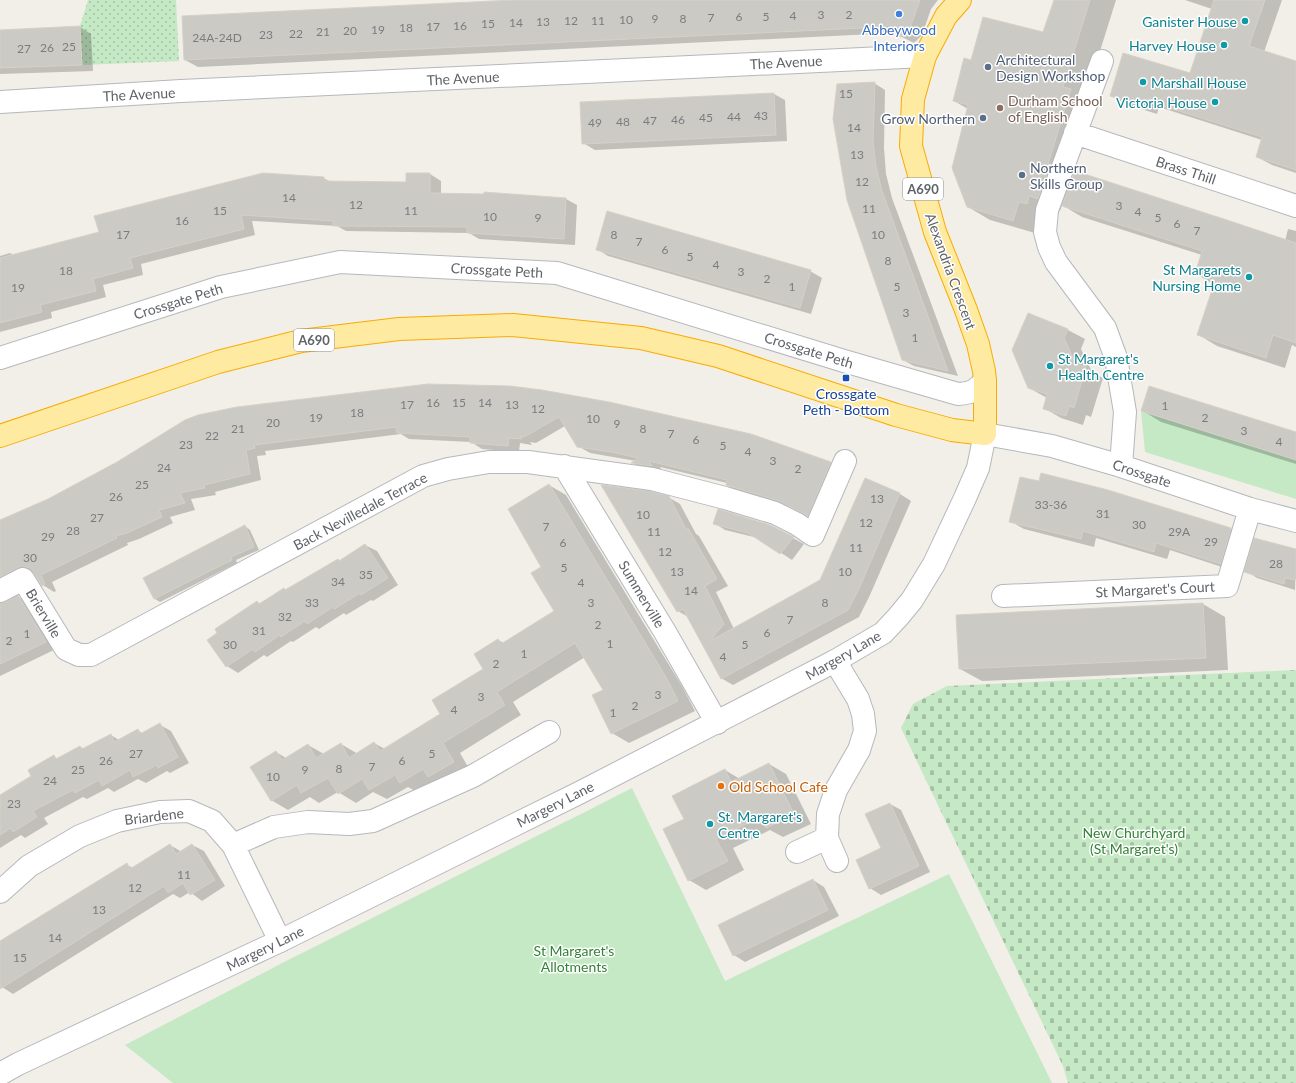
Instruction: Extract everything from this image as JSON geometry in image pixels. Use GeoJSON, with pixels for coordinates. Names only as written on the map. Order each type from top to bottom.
{"type":"FeatureCollection","features":[{"type":"Feature","properties":{"kind":"highway","name":"Alexandria Crescent"},"geometry":{"type":"LineString","coordinates":[[960,0],[946,16],[925,56],[913,99],[911,146],[936,232],[978,344],[985,381],[985,434]]}},
{"type":"Feature","properties":{"kind":"highway","name":"A690"},"geometry":{"type":"LineString","coordinates":[[0,436],[218,362],[301,341],[399,329],[513,325],[641,338],[703,352],[896,415],[952,430],[985,434]]}},
{"type":"Feature","properties":{"kind":"street","name":"The Avenue"},"geometry":{"type":"LineString","coordinates":[[0,102],[189,91],[925,56]]}},
{"type":"Feature","properties":{"kind":"street"},"geometry":{"type":"LineString","coordinates":[[1102,62],[1047,210],[1045,232],[1049,248],[1056,262],[1105,328],[1116,358],[1125,412],[1121,466]]}},
{"type":"Feature","properties":{"kind":"street","name":"Brass Thill"},"geometry":{"type":"LineString","coordinates":[[1075,133],[1296,206]]}},
{"type":"Feature","properties":{"kind":"street","name":"Crossgate Peth"},"geometry":{"type":"LineString","coordinates":[[0,358],[220,286],[340,262],[557,273],[844,361],[958,394],[968,394],[975,391],[985,381]]}},
{"type":"Feature","properties":{"kind":"street","name":"Crossgate"},"geometry":{"type":"LineString","coordinates":[[985,434],[1052,446],[1121,466],[1250,509],[1296,521]]}},
{"type":"Feature","properties":{"kind":"street","name":"Margery Lane"},"geometry":{"type":"LineString","coordinates":[[9,1069],[280,941],[717,723],[835,661],[883,633],[898,618],[912,600],[934,564],[978,468],[985,434]]}},
{"type":"Feature","properties":{"kind":"street","name":"Back Nevilledale Terrace"},"geometry":{"type":"LineString","coordinates":[[66,649],[79,655],[91,655],[423,476],[448,468],[489,462],[528,462],[652,479],[775,513],[797,524],[813,535],[845,462]]}},
{"type":"Feature","properties":{"kind":"street","name":"Summerville"},"geometry":{"type":"LineString","coordinates":[[564,466],[665,632],[717,723]]}},
{"type":"Feature","properties":{"kind":"street","name":"St Margaret's Court"},"geometry":{"type":"LineString","coordinates":[[1003,596],[1227,586],[1250,509]]}},
{"type":"Feature","properties":{"kind":"street","name":"Brierville"},"geometry":{"type":"LineString","coordinates":[[0,591],[23,579],[66,649]]}},
{"type":"Feature","properties":{"kind":"street"},"geometry":{"type":"LineString","coordinates":[[835,661],[858,699],[863,714],[865,731],[860,750],[836,790],[828,814],[827,838],[837,861]]}},
{"type":"Feature","properties":{"kind":"street"},"geometry":{"type":"LineString","coordinates":[[233,845],[274,827],[308,822],[349,824],[373,820],[472,776],[549,732]]}},
{"type":"Feature","properties":{"kind":"street","name":"Briardene"},"geometry":{"type":"LineString","coordinates":[[0,892],[29,866],[80,836],[117,820],[160,812],[189,811],[212,821],[233,845],[280,941]]}},
{"type":"Feature","properties":{"kind":"street"},"geometry":{"type":"LineString","coordinates":[[797,852],[827,838]]}},
{"type":"Feature","properties":{"kind":"green space"},"geometry":{"type":"Polygon","coordinates":[[[88,0],[176,0],[179,61],[82,65],[80,26],[88,0]]]}},
{"type":"Feature","properties":{"kind":"green space"},"geometry":{"type":"Polygon","coordinates":[[[1141,411],[1296,460],[1296,499],[1145,452],[1141,411]]]}},
{"type":"Feature","properties":{"kind":"green space","name":"New Churchyard (St Margaret's)"},"geometry":{"type":"Polygon","coordinates":[[[1296,670],[1296,1083],[1068,1083],[1063,1066],[901,728],[913,704],[947,686],[1296,670]]]}},
{"type":"Feature","properties":{"kind":"green space","name":"St Margaret's Allotments"},"geometry":{"type":"Polygon","coordinates":[[[632,788],[725,981],[949,874],[1052,1083],[173,1083],[125,1045],[290,959],[632,788]]]}},
{"type":"Feature","properties":{"kind":"building"},"geometry":{"type":"Polygon","coordinates":[[[513,0],[920,0],[910,28],[901,37],[884,27],[184,60],[182,16],[513,0]]]}},
{"type":"Feature","properties":{"kind":"building"},"geometry":{"type":"Polygon","coordinates":[[[1054,0],[1090,0],[1063,87],[1071,89],[1048,164],[1051,164],[1038,199],[1029,196],[1027,204],[1019,202],[1013,221],[967,207],[952,168],[968,105],[953,101],[964,58],[971,60],[983,17],[1043,32],[1054,0]]]}},
{"type":"Feature","properties":{"kind":"building"},"geometry":{"type":"Polygon","coordinates":[[[1214,0],[1265,0],[1249,46],[1296,61],[1296,170],[1256,157],[1262,137],[1144,100],[1142,106],[1110,96],[1123,53],[1190,73],[1214,0]]]}},
{"type":"Feature","properties":{"kind":"building"},"geometry":{"type":"Polygon","coordinates":[[[80,26],[82,65],[0,68],[0,30],[80,26]]]}},
{"type":"Feature","properties":{"kind":"building"},"geometry":{"type":"Polygon","coordinates":[[[875,82],[873,141],[876,167],[882,191],[948,371],[902,360],[847,200],[833,119],[837,84],[875,82]]]}},
{"type":"Feature","properties":{"kind":"building"},"geometry":{"type":"Polygon","coordinates":[[[774,93],[776,135],[582,144],[580,102],[774,93]]]}},
{"type":"Feature","properties":{"kind":"building","name":"St Margarets Nursing Home"},"geometry":{"type":"Polygon","coordinates":[[[1075,171],[1296,243],[1296,343],[1273,335],[1266,358],[1197,335],[1215,281],[1195,274],[1202,251],[1062,206],[1075,171]]]}},
{"type":"Feature","properties":{"kind":"building"},"geometry":{"type":"Polygon","coordinates":[[[263,173],[324,177],[324,181],[406,182],[406,173],[430,173],[430,193],[484,194],[484,192],[566,198],[564,239],[467,233],[467,227],[333,226],[333,221],[241,215],[244,229],[130,258],[133,268],[93,279],[96,291],[40,305],[42,312],[0,323],[0,258],[99,232],[94,216],[263,173]]]}},
{"type":"Feature","properties":{"kind":"building"},"geometry":{"type":"Polygon","coordinates":[[[607,211],[811,270],[800,308],[596,250],[607,211]]]}},
{"type":"Feature","properties":{"kind":"building","name":"St Margaret's Health Centre"},"geometry":{"type":"Polygon","coordinates":[[[1028,313],[1068,329],[1064,338],[1076,364],[1086,367],[1074,408],[1069,406],[1066,416],[1043,409],[1047,394],[1028,388],[1012,350],[1028,313]]]}},
{"type":"Feature","properties":{"kind":"building"},"geometry":{"type":"Polygon","coordinates":[[[428,384],[510,386],[609,402],[751,434],[831,462],[808,516],[779,501],[726,485],[727,480],[649,461],[652,466],[631,463],[638,458],[577,447],[559,417],[524,437],[520,436],[522,439],[509,438],[508,446],[470,443],[470,437],[397,433],[396,427],[254,445],[255,448],[246,450],[250,474],[204,485],[205,488],[180,493],[185,503],[159,510],[162,517],[127,533],[116,536],[117,538],[41,575],[45,584],[42,586],[30,568],[17,568],[0,577],[0,520],[48,499],[117,462],[185,420],[198,415],[237,407],[428,384]]]}},
{"type":"Feature","properties":{"kind":"building"},"geometry":{"type":"Polygon","coordinates":[[[1149,386],[1296,432],[1296,460],[1141,411],[1149,386]]]}},
{"type":"Feature","properties":{"kind":"building"},"geometry":{"type":"Polygon","coordinates":[[[1041,473],[1108,490],[1231,528],[1221,564],[1156,543],[1154,552],[1083,531],[1081,539],[1009,522],[1020,477],[1039,481],[1041,473]]]}},
{"type":"Feature","properties":{"kind":"building"},"geometry":{"type":"Polygon","coordinates":[[[865,478],[900,493],[859,589],[848,610],[721,679],[683,609],[677,612],[601,485],[650,491],[669,496],[686,529],[688,528],[717,579],[705,586],[724,624],[710,641],[820,580],[865,478]]]}},
{"type":"Feature","properties":{"kind":"building"},"geometry":{"type":"Polygon","coordinates":[[[549,484],[666,677],[678,701],[611,734],[592,695],[603,690],[575,643],[497,692],[505,705],[443,743],[454,762],[428,777],[423,769],[400,783],[395,775],[369,790],[362,779],[338,794],[328,778],[301,793],[297,785],[271,801],[250,767],[276,751],[282,760],[308,744],[316,758],[341,743],[349,758],[374,742],[380,751],[440,714],[432,700],[483,669],[474,654],[498,639],[501,644],[554,611],[531,573],[541,567],[508,509],[549,484]]]}},
{"type":"Feature","properties":{"kind":"building"},"geometry":{"type":"Polygon","coordinates":[[[718,509],[770,525],[794,537],[780,554],[748,533],[713,524],[718,509]]]}},
{"type":"Feature","properties":{"kind":"building"},"geometry":{"type":"Polygon","coordinates":[[[245,525],[254,547],[231,557],[232,560],[154,599],[143,578],[245,525]]]}},
{"type":"Feature","properties":{"kind":"building"},"geometry":{"type":"Polygon","coordinates":[[[1254,538],[1296,549],[1296,580],[1285,578],[1284,584],[1244,572],[1254,538]]]}},
{"type":"Feature","properties":{"kind":"building"},"geometry":{"type":"Polygon","coordinates":[[[365,544],[388,578],[361,595],[360,593],[334,609],[333,607],[307,624],[305,621],[281,637],[280,635],[255,652],[253,649],[226,667],[207,640],[217,633],[215,629],[257,601],[259,604],[284,588],[285,590],[338,559],[339,561],[365,544]]]}},
{"type":"Feature","properties":{"kind":"building"},"geometry":{"type":"Polygon","coordinates":[[[18,595],[46,642],[0,664],[0,603],[6,602],[18,595]]]}},
{"type":"Feature","properties":{"kind":"building"},"geometry":{"type":"Polygon","coordinates":[[[1203,603],[1206,658],[959,669],[956,615],[1203,603]]]}},
{"type":"Feature","properties":{"kind":"building"},"geometry":{"type":"Polygon","coordinates":[[[160,723],[178,757],[158,768],[157,765],[133,777],[130,770],[102,786],[99,780],[75,793],[73,790],[33,811],[37,817],[13,832],[11,828],[0,835],[0,795],[31,776],[28,770],[54,755],[56,759],[80,746],[82,749],[111,734],[114,742],[138,729],[140,734],[160,723]]]}},
{"type":"Feature","properties":{"kind":"building","name":"St. Margaret's Centre"},"geometry":{"type":"Polygon","coordinates":[[[769,763],[794,814],[766,828],[760,817],[716,839],[728,861],[688,881],[663,829],[684,819],[672,796],[725,769],[731,782],[769,763]]]}},
{"type":"Feature","properties":{"kind":"building"},"geometry":{"type":"Polygon","coordinates":[[[890,803],[919,866],[869,889],[856,860],[881,848],[865,814],[890,803]]]}},
{"type":"Feature","properties":{"kind":"building"},"geometry":{"type":"Polygon","coordinates":[[[170,844],[176,854],[192,844],[215,880],[190,895],[183,883],[168,893],[164,886],[0,989],[0,941],[127,863],[130,869],[170,844]]]}},
{"type":"Feature","properties":{"kind":"building"},"geometry":{"type":"Polygon","coordinates":[[[813,879],[828,910],[733,956],[718,925],[813,879]]]}},
{"type":"Feature","properties":{"kind":"place","name":"Abbeywood Interiors"},"geometry":{"type":"Point","coordinates":[899,14]}},
{"type":"Feature","properties":{"kind":"place","name":"Ganister House"},"geometry":{"type":"Point","coordinates":[1245,21]}},
{"type":"Feature","properties":{"kind":"place","name":"Harvey House"},"geometry":{"type":"Point","coordinates":[1224,45]}},
{"type":"Feature","properties":{"kind":"place","name":"Architectural Design Workshop"},"geometry":{"type":"Point","coordinates":[988,67]}},
{"type":"Feature","properties":{"kind":"place","name":"Marshall House"},"geometry":{"type":"Point","coordinates":[1143,82]}},
{"type":"Feature","properties":{"kind":"place","name":"Victoria House"},"geometry":{"type":"Point","coordinates":[1215,102]}},
{"type":"Feature","properties":{"kind":"place","name":"Durham School of English"},"geometry":{"type":"Point","coordinates":[1000,108]}},
{"type":"Feature","properties":{"kind":"place","name":"Grow Northern"},"geometry":{"type":"Point","coordinates":[983,118]}},
{"type":"Feature","properties":{"kind":"place","name":"Northern Skills Group"},"geometry":{"type":"Point","coordinates":[1022,175]}},
{"type":"Feature","properties":{"kind":"place","name":"St Margarets Nursing Home"},"geometry":{"type":"Point","coordinates":[1249,277]}},
{"type":"Feature","properties":{"kind":"place","name":"St Margaret's Health Centre"},"geometry":{"type":"Point","coordinates":[1050,366]}},
{"type":"Feature","properties":{"kind":"place","name":"Crossgate Peth - Bottom"},"geometry":{"type":"Point","coordinates":[846,378]}},
{"type":"Feature","properties":{"kind":"place","name":"Old School Cafe"},"geometry":{"type":"Point","coordinates":[721,786]}},
{"type":"Feature","properties":{"kind":"place","name":"St. Margaret's Centre"},"geometry":{"type":"Point","coordinates":[710,824]}}]}
